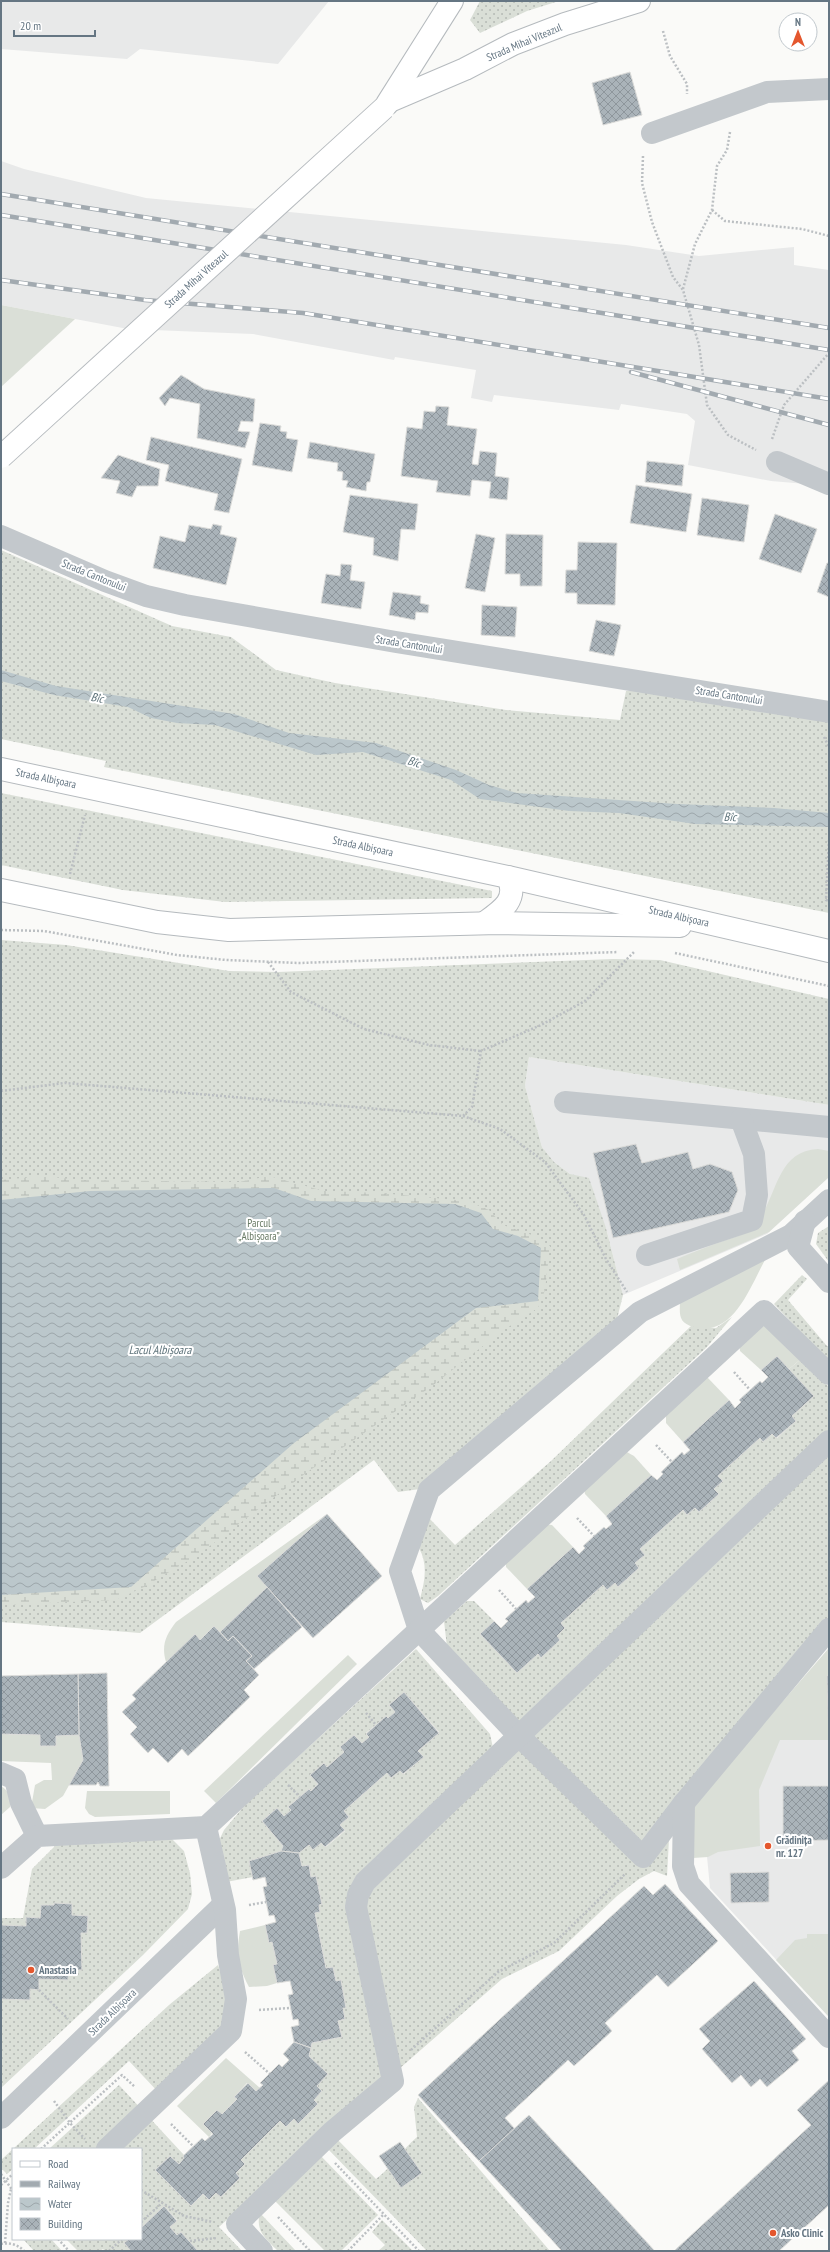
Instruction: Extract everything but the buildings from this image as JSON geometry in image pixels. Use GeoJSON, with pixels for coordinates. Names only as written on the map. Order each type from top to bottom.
{"type":"FeatureCollection","features":[{"type":"Feature","properties":{"kind":"main road","name":"Strada Mihai Viteazul"},"geometry":{"type":"LineString","coordinates":[[1,457],[387,105],[452,1]]}},
{"type":"Feature","properties":{"kind":"main road","name":"Strada Mihai Viteazul"},"geometry":{"type":"LineString","coordinates":[[387,105],[465,69],[513,44],[566,24],[639,1]]}},
{"type":"Feature","properties":{"kind":"main road","name":"Strada Albișoara"},"geometry":{"type":"LineString","coordinates":[[1,769],[508,876],[829,951]]}},
{"type":"Feature","properties":{"kind":"main road"},"geometry":{"type":"LineString","coordinates":[[484,923],[502,908],[510,898],[512,892],[508,876]]}},
{"type":"Feature","properties":{"kind":"main road","name":"Strada Albișoara"},"geometry":{"type":"LineString","coordinates":[[1,890],[157,922],[229,930],[484,923],[724,927]]}},
{"type":"Feature","properties":{"kind":"main road"},"geometry":{"type":"LineString","coordinates":[[1,901],[41,899]]}},
{"type":"Feature","properties":{"kind":"street"},"geometry":{"type":"LineString","coordinates":[[652,133],[767,92],[829,90]]}},
{"type":"Feature","properties":{"kind":"street"},"geometry":{"type":"LineString","coordinates":[[772,459],[829,484]]}},
{"type":"Feature","properties":{"kind":"street","name":"Strada Cantonului"},"geometry":{"type":"LineString","coordinates":[[1,536],[105,582],[146,596],[185,605],[396,642],[829,712]]}},
{"type":"Feature","properties":{"kind":"street"},"geometry":{"type":"LineString","coordinates":[[566,1102],[829,1127]]}},
{"type":"Feature","properties":{"kind":"street"},"geometry":{"type":"LineString","coordinates":[[647,1255],[752,1220],[757,1195],[754,1154],[742,1119]]}},
{"type":"Feature","properties":{"kind":"street"},"geometry":{"type":"LineString","coordinates":[[829,1200],[790,1235],[640,1312],[429,1490],[400,1571],[419,1630],[518,1735],[643,1857],[684,1804],[829,1628]]}},
{"type":"Feature","properties":{"kind":"street"},"geometry":{"type":"LineString","coordinates":[[805,1221],[798,1246],[829,1282]]}},
{"type":"Feature","properties":{"kind":"street"},"geometry":{"type":"LineString","coordinates":[[1,1868],[37,1836],[206,1827],[764,1311],[829,1374]]}},
{"type":"Feature","properties":{"kind":"street"},"geometry":{"type":"LineString","coordinates":[[262,2251],[236,2224],[318,2146],[393,2081],[356,1907],[358,1894],[365,1882],[829,1441]]}},
{"type":"Feature","properties":{"kind":"street"},"geometry":{"type":"LineString","coordinates":[[1,1772],[15,1779],[21,1803],[37,1836]]}},
{"type":"Feature","properties":{"kind":"street"},"geometry":{"type":"LineString","coordinates":[[684,1804],[683,1866],[689,1884],[829,2037]]}},
{"type":"Feature","properties":{"kind":"street"},"geometry":{"type":"LineString","coordinates":[[98,2146],[152,2105],[202,2056],[231,2031],[236,1999],[228,1955],[223,1905],[206,1827]]}},
{"type":"Feature","properties":{"kind":"street","name":"Strada Albișoara"},"geometry":{"type":"LineString","coordinates":[[1,2118],[223,1905]]}},
{"type":"Feature","properties":{"kind":"path"},"geometry":{"type":"LineString","coordinates":[[663,31],[670,56],[682,73],[687,84],[686,120]]}},
{"type":"Feature","properties":{"kind":"path"},"geometry":{"type":"LineString","coordinates":[[683,290],[695,244],[712,210],[717,166],[727,150],[730,127],[737,102]]}},
{"type":"Feature","properties":{"kind":"path"},"geometry":{"type":"LineString","coordinates":[[652,133],[643,156],[642,183],[652,222],[666,261],[673,277],[683,290],[699,345],[707,405],[728,435],[772,459],[784,405],[829,353]]}},
{"type":"Feature","properties":{"kind":"path"},"geometry":{"type":"LineString","coordinates":[[712,210],[725,221],[802,229],[829,236]]}},
{"type":"Feature","properties":{"kind":"path"},"geometry":{"type":"LineString","coordinates":[[70,874],[85,815]]}},
{"type":"Feature","properties":{"kind":"path"},"geometry":{"type":"LineString","coordinates":[[829,840],[826,900],[829,901]]}},
{"type":"Feature","properties":{"kind":"path"},"geometry":{"type":"LineString","coordinates":[[1,930],[44,931],[177,956],[268,962],[619,952]]}},
{"type":"Feature","properties":{"kind":"path"},"geometry":{"type":"LineString","coordinates":[[268,962],[291,992],[364,1030],[429,1045],[481,1050],[541,1025],[585,1001],[635,951]]}},
{"type":"Feature","properties":{"kind":"path"},"geometry":{"type":"LineString","coordinates":[[627,952],[642,952]]}},
{"type":"Feature","properties":{"kind":"path"},"geometry":{"type":"LineString","coordinates":[[673,952],[829,986]]}},
{"type":"Feature","properties":{"kind":"path"},"geometry":{"type":"LineString","coordinates":[[463,1116],[472,1107],[481,1050]]}},
{"type":"Feature","properties":{"kind":"path"},"geometry":{"type":"LineString","coordinates":[[1,1091],[66,1083],[463,1116],[500,1129],[545,1162],[584,1215],[606,1259],[640,1312]]}},
{"type":"Feature","properties":{"kind":"path"},"geometry":{"type":"LineString","coordinates":[[393,2081],[400,2060],[472,1994],[498,1972],[554,1943],[643,1857]]}},
{"type":"Feature","properties":{"kind":"path"},"geometry":{"type":"LineString","coordinates":[[38,1990],[86,2037]]}},
{"type":"Feature","properties":{"kind":"path"},"geometry":{"type":"LineString","coordinates":[[234,2012],[290,2008]]}},
{"type":"Feature","properties":{"kind":"path"},"geometry":{"type":"LineString","coordinates":[[227,2035],[270,2074]]}},
{"type":"Feature","properties":{"kind":"path"},"geometry":{"type":"LineString","coordinates":[[42,2148],[122,2075],[193,2146]]}},
{"type":"Feature","properties":{"kind":"path"},"geometry":{"type":"LineString","coordinates":[[40,2081],[70,2123],[98,2146]]}},
{"type":"Feature","properties":{"kind":"path"},"geometry":{"type":"LineString","coordinates":[[318,2146],[419,2251]]}},
{"type":"Feature","properties":{"kind":"path"},"geometry":{"type":"LineString","coordinates":[[1,2174],[7,2180],[12,2190],[5,2242]]}},
{"type":"Feature","properties":{"kind":"path"},"geometry":{"type":"LineString","coordinates":[[1,2185],[12,2175]]}},
{"type":"Feature","properties":{"kind":"path"},"geometry":{"type":"LineString","coordinates":[[142,2191],[161,2204],[184,2216],[212,2222],[236,2224]]}},
{"type":"Feature","properties":{"kind":"path"},"geometry":{"type":"LineString","coordinates":[[262,2200],[310,2251]]}},
{"type":"Feature","properties":{"kind":"path"},"geometry":{"type":"LineString","coordinates":[[142,2221],[161,2204]]}},
{"type":"Feature","properties":{"kind":"path"},"geometry":{"type":"LineString","coordinates":[[348,2251],[384,2214]]}},
{"type":"Feature","properties":{"kind":"path"},"geometry":{"type":"LineString","coordinates":[[190,2241],[223,2237],[236,2224]]}},
{"type":"Feature","properties":{"kind":"path"},"geometry":{"type":"LineString","coordinates":[[59,2240],[69,2251]]}},
{"type":"Feature","properties":{"kind":"path"},"geometry":{"type":"LineString","coordinates":[[109,2251],[121,2240]]}},
{"type":"Feature","properties":{"kind":"path"},"geometry":{"type":"LineString","coordinates":[[1,2244],[5,2242],[20,2246],[24,2251]]}},
{"type":"Feature","properties":{"kind":"shaded area"},"geometry":{"type":"Polygon","coordinates":[[[1,1],[329,1],[278,64],[140,49],[127,59],[1,49],[1,1]]]}},
{"type":"Feature","properties":{"kind":"shaded area"},"geometry":{"type":"Polygon","coordinates":[[[1,161],[24,169],[146,198],[626,245],[699,256],[794,247],[794,265],[829,270],[829,486],[771,481],[688,465],[695,421],[687,414],[621,404],[619,410],[494,395],[492,402],[471,398],[476,370],[395,357],[394,360],[253,334],[128,329],[1,305],[1,161]]]}},
{"type":"Feature","properties":{"kind":"shaded area"},"geometry":{"type":"Polygon","coordinates":[[[529,1057],[829,1105],[829,1177],[767,1234],[623,1295],[606,1228],[570,1174],[554,1162],[542,1147],[525,1086],[529,1057]]]}},
{"type":"Feature","properties":{"kind":"shaded area","name":"Grădinița nr. 127"},"geometry":{"type":"Polygon","coordinates":[[[829,1662],[829,2017],[710,1888],[702,1804],[829,1662]]]}},
{"type":"Feature","properties":{"kind":"green space"},"geometry":{"type":"Polygon","coordinates":[[[480,1],[559,1],[527,11],[480,33],[470,20],[480,1]]]}},
{"type":"Feature","properties":{"kind":"green space"},"geometry":{"type":"Polygon","coordinates":[[[1,305],[75,319],[1,387],[1,305]]]}},
{"type":"Feature","properties":{"kind":"green space"},"geometry":{"type":"Polygon","coordinates":[[[1,550],[172,626],[231,637],[276,670],[335,683],[506,710],[620,720],[626,691],[640,690],[829,721],[829,913],[104,767],[106,761],[1,739],[1,550]]]}},
{"type":"Feature","properties":{"kind":"green space"},"geometry":{"type":"Polygon","coordinates":[[[1,793],[492,891],[492,898],[225,902],[123,890],[1,865],[1,793]]]}},
{"type":"Feature","properties":{"kind":"green space","name":"Parcul „Albișoara”"},"geometry":{"type":"Polygon","coordinates":[[[1,940],[66,945],[229,971],[278,972],[613,959],[660,960],[829,999],[829,1105],[529,1057],[525,1086],[542,1147],[554,1162],[570,1174],[589,1178],[606,1228],[623,1295],[617,1319],[420,1489],[398,1492],[374,1460],[140,1633],[1,1622],[1,940]]]}},
{"type":"Feature","properties":{"kind":"green space"},"geometry":{"type":"Polygon","coordinates":[[[818,1149],[829,1151],[829,1177],[769,1232],[680,1270],[677,1259],[746,1232],[757,1222],[776,1183],[791,1160],[802,1152],[818,1149]]]}},
{"type":"Feature","properties":{"kind":"green space","name":"Lacul Albișoara"},"geometry":{"type":"Polygon","coordinates":[[[44,1176],[79,1180],[239,1182],[269,1176],[324,1191],[380,1193],[467,1201],[489,1210],[503,1225],[532,1235],[550,1246],[545,1290],[538,1308],[502,1331],[432,1386],[306,1473],[198,1555],[144,1587],[116,1600],[1,1605],[1,1180],[44,1176]]]}},
{"type":"Feature","properties":{"kind":"green space"},"geometry":{"type":"Polygon","coordinates":[[[829,1226],[829,1262],[816,1244],[818,1233],[829,1226]]]}},
{"type":"Feature","properties":{"kind":"green space"},"geometry":{"type":"Polygon","coordinates":[[[765,1260],[746,1296],[730,1318],[719,1325],[708,1328],[694,1327],[682,1320],[680,1313],[680,1299],[765,1260]]]}},
{"type":"Feature","properties":{"kind":"green space"},"geometry":{"type":"Polygon","coordinates":[[[802,1275],[807,1279],[788,1300],[827,1346],[829,1346],[829,1362],[774,1304],[802,1275]]]}},
{"type":"Feature","properties":{"kind":"green space"},"geometry":{"type":"Polygon","coordinates":[[[732,1317],[707,1347],[438,1596],[428,1603],[420,1599],[425,1567],[419,1548],[428,1517],[455,1545],[551,1461],[691,1326],[716,1328],[732,1317]]]}},
{"type":"Feature","properties":{"kind":"green space"},"geometry":{"type":"Polygon","coordinates":[[[761,1321],[801,1359],[789,1369],[761,1370],[740,1351],[739,1342],[761,1321]]]}},
{"type":"Feature","properties":{"kind":"green space"},"geometry":{"type":"Polygon","coordinates":[[[801,1359],[829,1387],[829,1432],[521,1724],[447,1647],[444,1621],[467,1601],[474,1601],[494,1621],[480,1634],[517,1673],[538,1654],[541,1658],[560,1640],[557,1636],[565,1628],[561,1623],[603,1585],[615,1583],[618,1587],[639,1568],[635,1563],[644,1555],[640,1549],[683,1510],[687,1515],[695,1508],[699,1512],[719,1494],[714,1489],[723,1481],[718,1476],[760,1438],[763,1442],[772,1434],[777,1438],[796,1421],[792,1416],[814,1396],[789,1369],[801,1359]]]}},
{"type":"Feature","properties":{"kind":"green space"},"geometry":{"type":"Polygon","coordinates":[[[707,1377],[729,1400],[683,1442],[666,1423],[666,1410],[707,1377]]]}},
{"type":"Feature","properties":{"kind":"green space"},"geometry":{"type":"Polygon","coordinates":[[[829,1449],[829,1627],[670,1821],[667,1876],[654,1871],[639,1879],[617,1896],[559,1951],[502,1979],[399,2069],[362,1898],[829,1449]]]}},
{"type":"Feature","properties":{"kind":"green space"},"geometry":{"type":"Polygon","coordinates":[[[625,1451],[634,1456],[651,1475],[606,1516],[585,1494],[584,1489],[625,1451]]]}},
{"type":"Feature","properties":{"kind":"green space"},"geometry":{"type":"Polygon","coordinates":[[[327,1514],[257,1576],[267,1587],[220,1632],[214,1626],[200,1640],[166,1662],[164,1650],[165,1640],[176,1622],[327,1514]]]}},
{"type":"Feature","properties":{"kind":"green space"},"geometry":{"type":"Polygon","coordinates":[[[542,1524],[552,1525],[573,1547],[527,1589],[506,1567],[506,1557],[542,1524]]]}},
{"type":"Feature","properties":{"kind":"green space"},"geometry":{"type":"Polygon","coordinates":[[[829,1648],[829,1740],[780,1740],[759,1790],[760,1846],[718,1852],[708,1857],[693,1858],[691,1807],[829,1648]]]}},
{"type":"Feature","properties":{"kind":"green space"},"geometry":{"type":"Polygon","coordinates":[[[416,1649],[490,1734],[493,1748],[354,1884],[382,2077],[219,2227],[242,2251],[198,2251],[181,2232],[177,2235],[170,2227],[177,2220],[164,2206],[142,2227],[142,2148],[50,2148],[119,2085],[184,2155],[184,2158],[179,2164],[170,2156],[155,2170],[191,2206],[203,2194],[209,2200],[216,2193],[221,2197],[240,2178],[236,2173],[245,2164],[241,2160],[280,2121],[286,2127],[294,2119],[298,2124],[318,2104],[314,2100],[322,2091],[317,2086],[328,2074],[309,2056],[312,2043],[342,2037],[338,2021],[345,2019],[343,2008],[346,2008],[341,1980],[336,1981],[333,1967],[326,1968],[315,1913],[319,1905],[322,1904],[316,1876],[311,1877],[309,1865],[302,1866],[299,1853],[309,1845],[313,1850],[321,1843],[326,1847],[345,1831],[340,1825],[349,1817],[344,1811],[387,1773],[391,1778],[400,1771],[404,1774],[423,1757],[418,1751],[439,1732],[404,1692],[389,1705],[395,1712],[388,1718],[386,1716],[366,1733],[369,1737],[362,1743],[354,1735],[340,1747],[344,1752],[327,1767],[324,1763],[311,1775],[318,1784],[311,1791],[309,1789],[288,1807],[291,1810],[284,1816],[277,1808],[262,1821],[283,1846],[281,1851],[250,1861],[253,1877],[226,1882],[216,1847],[224,1830],[245,1805],[416,1649]]]}},
{"type":"Feature","properties":{"kind":"green space"},"geometry":{"type":"Polygon","coordinates":[[[348,1655],[357,1664],[216,1803],[204,1791],[348,1655]]]}},
{"type":"Feature","properties":{"kind":"green space"},"geometry":{"type":"Polygon","coordinates":[[[8,1733],[9,1735],[40,1735],[40,1745],[56,1736],[79,1735],[83,1760],[63,1796],[45,1809],[31,1808],[35,1785],[44,1780],[52,1780],[51,1763],[1,1761],[1,1734],[8,1733]]]}},
{"type":"Feature","properties":{"kind":"green space"},"geometry":{"type":"Polygon","coordinates":[[[1,1786],[8,1792],[10,1797],[10,1807],[1,1815],[1,1786]]]}},
{"type":"Feature","properties":{"kind":"green space"},"geometry":{"type":"Polygon","coordinates":[[[87,1791],[170,1791],[170,1814],[95,1817],[89,1814],[85,1808],[87,1791]]]}},
{"type":"Feature","properties":{"kind":"green space"},"geometry":{"type":"Polygon","coordinates":[[[172,1839],[184,1851],[190,1873],[192,1894],[188,1909],[143,1955],[1,2088],[1,1918],[23,1918],[32,1869],[58,1843],[172,1839]]]}},
{"type":"Feature","properties":{"kind":"green space"},"geometry":{"type":"Polygon","coordinates":[[[265,1925],[269,1943],[272,1942],[277,1964],[273,1965],[277,1983],[267,1986],[249,1987],[242,1973],[239,1960],[238,1946],[240,1931],[265,1925]]]}},
{"type":"Feature","properties":{"kind":"green space"},"geometry":{"type":"Polygon","coordinates":[[[807,1934],[829,1934],[829,2017],[776,1960],[795,1940],[807,1938],[807,1934]]]}},
{"type":"Feature","properties":{"kind":"green space"},"geometry":{"type":"Polygon","coordinates":[[[218,1965],[229,1996],[233,2025],[160,2094],[129,2061],[35,2148],[14,2148],[169,2005],[218,1965]]]}},
{"type":"Feature","properties":{"kind":"green space"},"geometry":{"type":"Polygon","coordinates":[[[226,2058],[260,2088],[256,2091],[247,2083],[234,2097],[237,2099],[209,2137],[177,2106],[226,2058]]]}},
{"type":"Feature","properties":{"kind":"green space"},"geometry":{"type":"Polygon","coordinates":[[[418,2098],[550,2251],[427,2251],[326,2147],[336,2138],[376,2179],[417,2137],[414,2107],[418,2098]]]}},
{"type":"Feature","properties":{"kind":"green space"},"geometry":{"type":"Polygon","coordinates":[[[12,2150],[12,2170],[7,2174],[1,2168],[1,2160],[12,2150]]]}},
{"type":"Feature","properties":{"kind":"green space"},"geometry":{"type":"Polygon","coordinates":[[[319,2154],[378,2215],[341,2251],[325,2251],[271,2197],[319,2154]]]}},
{"type":"Feature","properties":{"kind":"green space"},"geometry":{"type":"Polygon","coordinates":[[[260,2213],[296,2251],[278,2251],[269,2243],[260,2230],[260,2213]]]}},
{"type":"Feature","properties":{"kind":"green space"},"geometry":{"type":"Polygon","coordinates":[[[382,2220],[413,2251],[378,2251],[385,2245],[372,2232],[382,2220]]]}},
{"type":"Feature","properties":{"kind":"green space"},"geometry":{"type":"Polygon","coordinates":[[[24,2240],[52,2240],[62,2251],[34,2251],[24,2240]]]}},
{"type":"Feature","properties":{"kind":"green space"},"geometry":{"type":"Polygon","coordinates":[[[67,2240],[128,2240],[124,2243],[131,2251],[105,2251],[103,2249],[100,2251],[78,2251],[67,2240]]]}},
{"type":"Feature","properties":{"kind":"water","name":"Bîc"},"geometry":{"type":"Polygon","coordinates":[[[1,670],[56,686],[234,714],[289,733],[376,743],[456,770],[489,785],[517,793],[677,804],[774,808],[829,813],[829,827],[695,824],[619,813],[569,811],[480,799],[451,780],[363,752],[316,755],[215,725],[177,723],[151,718],[128,707],[54,695],[1,681],[1,670]]]}},
{"type":"Feature","properties":{"kind":"water","name":"Lacul Albișoara"},"geometry":{"type":"Polygon","coordinates":[[[274,1188],[311,1201],[455,1204],[481,1213],[493,1229],[518,1236],[541,1248],[538,1301],[476,1308],[294,1443],[131,1587],[1,1595],[1,1200],[90,1191],[274,1188]]]}},
{"type":"Feature","properties":{"kind":"railway"},"geometry":{"type":"LineString","coordinates":[[1,194],[829,328]]}},
{"type":"Feature","properties":{"kind":"railway"},"geometry":{"type":"LineString","coordinates":[[1,215],[829,350]]}},
{"type":"Feature","properties":{"kind":"railway"},"geometry":{"type":"LineString","coordinates":[[1,280],[145,300],[303,313],[829,399]]}},
{"type":"Feature","properties":{"kind":"railway"},"geometry":{"type":"LineString","coordinates":[[631,372],[829,425]]}},
{"type":"Feature","properties":{"kind":"place","name":"Grădinița nr. 127"},"geometry":{"type":"Point","coordinates":[768,1846]}},
{"type":"Feature","properties":{"kind":"place","name":"Anastasia"},"geometry":{"type":"Point","coordinates":[31,1970]}},
{"type":"Feature","properties":{"kind":"place","name":"Asko Clinic"},"geometry":{"type":"Point","coordinates":[773,2233]}}]}
